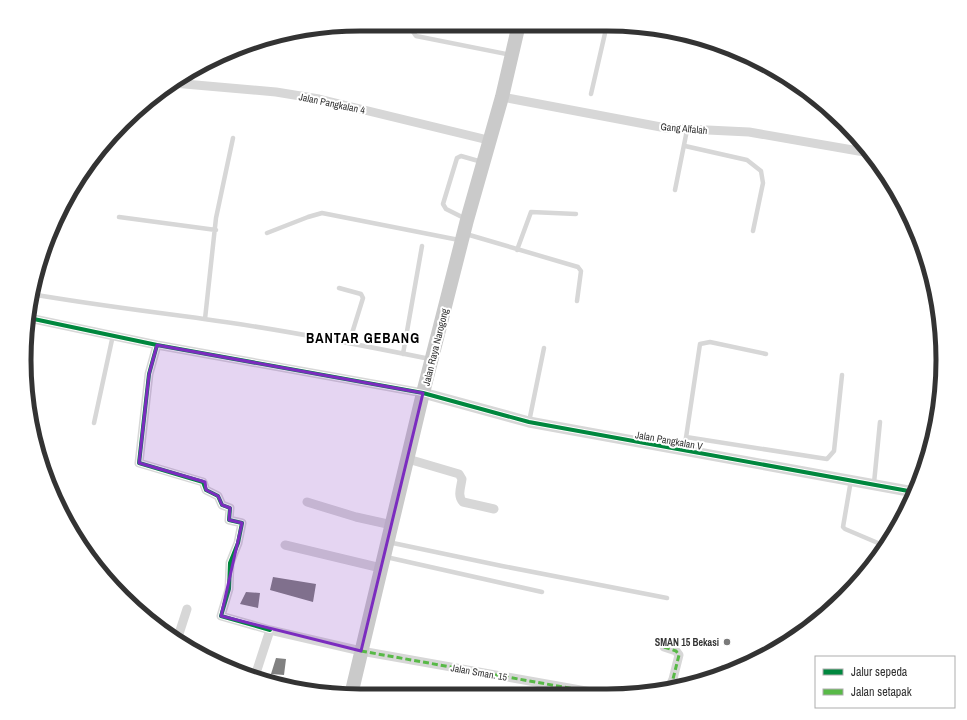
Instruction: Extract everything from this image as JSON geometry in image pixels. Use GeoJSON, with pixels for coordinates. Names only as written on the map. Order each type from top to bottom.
{"type":"FeatureCollection","features":[{"type":"Feature","properties":{"kind":"main road","name":"Jalan Raya Narogong"},"geometry":{"type":"LineString","coordinates":[[353,689],[382,562],[462,237],[488,140],[502,97],[518,31]]}},
{"type":"Feature","properties":{"kind":"street","name":"Jalan Pangkalan 4"},"geometry":{"type":"LineString","coordinates":[[181,84],[276,92],[319,99],[488,140]]}},
{"type":"Feature","properties":{"kind":"street","name":"Gang Alfalah"},"geometry":{"type":"LineString","coordinates":[[502,97],[666,128],[749,132],[859,150]]}},
{"type":"Feature","properties":{"kind":"street"},"geometry":{"type":"LineString","coordinates":[[34,319],[157,344],[423,393]]}},
{"type":"Feature","properties":{"kind":"street","name":"Jalan Sman. 15"},"geometry":{"type":"LineString","coordinates":[[157,344],[149,374],[139,462],[203,482],[206,490],[218,496],[222,505],[230,508],[229,520],[242,523],[238,543],[230,563],[229,589],[221,616],[270,630],[362,651],[572,689]]}},
{"type":"Feature","properties":{"kind":"street","name":"Jalan Pangkalan V"},"geometry":{"type":"LineString","coordinates":[[423,393],[529,422],[684,451],[874,483],[909,491]]}},
{"type":"Feature","properties":{"kind":"street"},"geometry":{"type":"LineString","coordinates":[[408,458],[459,474],[462,480],[459,497],[463,502],[494,509]]}},
{"type":"Feature","properties":{"kind":"street"},"geometry":{"type":"LineString","coordinates":[[307,502],[392,525]]}},
{"type":"Feature","properties":{"kind":"street"},"geometry":{"type":"LineString","coordinates":[[285,544],[382,562]]}},
{"type":"Feature","properties":{"kind":"street"},"geometry":{"type":"LineString","coordinates":[[179,635],[187,609]]}},
{"type":"Feature","properties":{"kind":"street"},"geometry":{"type":"LineString","coordinates":[[256,673],[270,630]]}},
{"type":"Feature","properties":{"kind":"street"},"geometry":{"type":"LineString","coordinates":[[664,648],[676,651],[679,654],[671,683]]}},
{"type":"Feature","properties":{"kind":"lane"},"geometry":{"type":"LineString","coordinates":[[412,31],[416,36],[512,55]]}},
{"type":"Feature","properties":{"kind":"lane"},"geometry":{"type":"LineString","coordinates":[[591,94],[606,31]]}},
{"type":"Feature","properties":{"kind":"lane"},"geometry":{"type":"LineString","coordinates":[[675,190],[687,130]]}},
{"type":"Feature","properties":{"kind":"lane"},"geometry":{"type":"LineString","coordinates":[[205,319],[216,230],[216,218],[234,138]]}},
{"type":"Feature","properties":{"kind":"lane"},"geometry":{"type":"LineString","coordinates":[[685,146],[747,160],[761,171],[763,183],[753,231]]}},
{"type":"Feature","properties":{"kind":"lane"},"geometry":{"type":"LineString","coordinates":[[467,220],[446,209],[444,204],[457,158],[461,156],[482,162]]}},
{"type":"Feature","properties":{"kind":"lane"},"geometry":{"type":"LineString","coordinates":[[518,250],[531,212],[576,214]]}},
{"type":"Feature","properties":{"kind":"lane"},"geometry":{"type":"LineString","coordinates":[[267,233],[322,213],[462,237],[518,250],[578,267],[580,271],[576,301]]}},
{"type":"Feature","properties":{"kind":"lane"},"geometry":{"type":"LineString","coordinates":[[119,217],[216,230]]}},
{"type":"Feature","properties":{"kind":"lane"},"geometry":{"type":"LineString","coordinates":[[402,354],[422,246]]}},
{"type":"Feature","properties":{"kind":"lane"},"geometry":{"type":"LineString","coordinates":[[339,288],[361,294],[363,298],[349,343]]}},
{"type":"Feature","properties":{"kind":"lane"},"geometry":{"type":"LineString","coordinates":[[37,295],[116,308],[205,319],[349,343],[432,359]]}},
{"type":"Feature","properties":{"kind":"lane"},"geometry":{"type":"LineString","coordinates":[[94,423],[113,335]]}},
{"type":"Feature","properties":{"kind":"lane"},"geometry":{"type":"LineString","coordinates":[[684,451],[700,344],[710,342],[766,354]]}},
{"type":"Feature","properties":{"kind":"lane"},"geometry":{"type":"LineString","coordinates":[[529,422],[544,348]]}},
{"type":"Feature","properties":{"kind":"lane"},"geometry":{"type":"LineString","coordinates":[[686,437],[827,459],[832,456],[834,451],[842,375]]}},
{"type":"Feature","properties":{"kind":"lane"},"geometry":{"type":"LineString","coordinates":[[874,483],[880,422]]}},
{"type":"Feature","properties":{"kind":"lane"},"geometry":{"type":"LineString","coordinates":[[851,480],[843,527],[880,544]]}},
{"type":"Feature","properties":{"kind":"lane"},"geometry":{"type":"LineString","coordinates":[[388,542],[667,598]]}},
{"type":"Feature","properties":{"kind":"lane"},"geometry":{"type":"LineString","coordinates":[[382,562],[542,592]]}},
{"type":"Feature","properties":{"kind":"highlighted area"},"geometry":{"type":"Polygon","coordinates":[[[157,345],[423,393],[361,651],[221,616],[242,523],[229,520],[230,508],[222,505],[218,496],[206,490],[205,482],[139,463],[149,374],[157,345]]]}},
{"type":"Feature","properties":{"kind":"building"},"geometry":{"type":"Polygon","coordinates":[[[273,577],[316,584],[313,602],[270,590],[273,577]]]}},
{"type":"Feature","properties":{"kind":"building"},"geometry":{"type":"Polygon","coordinates":[[[246,592],[260,593],[258,608],[240,604],[246,592]]]}},
{"type":"Feature","properties":{"kind":"building"},"geometry":{"type":"Polygon","coordinates":[[[276,658],[286,659],[284,675],[271,674],[276,658]]]}},
{"type":"Feature","properties":{"kind":"marked path"},"geometry":{"type":"LineString","coordinates":[[664,647],[676,651],[679,655],[671,683]]}},
{"type":"Feature","properties":{"kind":"marked path"},"geometry":{"type":"LineString","coordinates":[[361,651],[575,689]]}},
{"type":"Feature","properties":{"kind":"cycle path"},"geometry":{"type":"LineString","coordinates":[[34,319],[157,345],[423,393],[529,422],[909,491]]}},
{"type":"Feature","properties":{"kind":"cycle path"},"geometry":{"type":"LineString","coordinates":[[157,345],[149,374],[139,463],[203,482],[206,490],[218,496],[222,505],[230,508],[229,520],[242,523],[238,543],[230,563],[229,589],[221,616],[270,630]]}},
{"type":"Feature","properties":{"kind":"place","name":"SMAN 15 Bekasi"},"geometry":{"type":"Point","coordinates":[727,642]}},
{"type":"Feature","properties":{"kind":"district","name":"BANTAR GEBANG"},"geometry":{"type":"Point","coordinates":[363,338]}}]}
